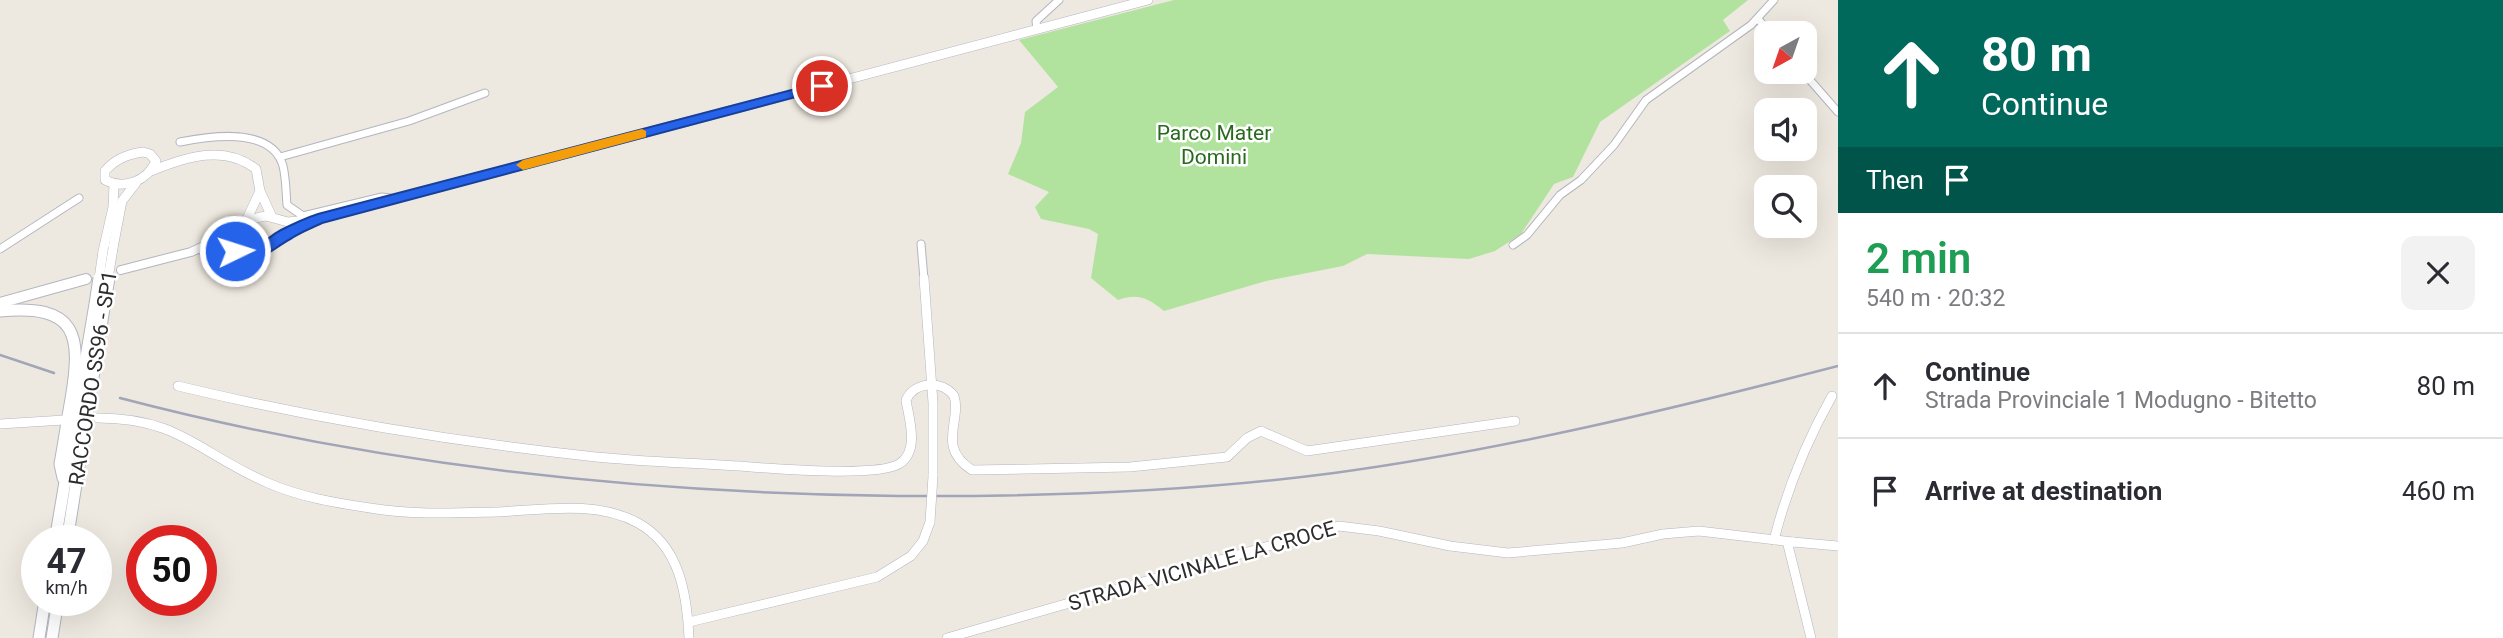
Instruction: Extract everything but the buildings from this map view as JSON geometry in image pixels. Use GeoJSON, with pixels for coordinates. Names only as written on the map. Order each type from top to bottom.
{"type":"FeatureCollection","features":[{"type":"Feature","properties":{"kind":"main road"},"geometry":{"type":"LineString","coordinates":[[245,223],[271,217],[283,222],[318,219],[1148,0]]}},
{"type":"Feature","properties":{"kind":"main road","name":"RACCORDO SS96 - SP1"},"geometry":{"type":"LineString","coordinates":[[69,525],[116,197],[114,185],[108,183],[104,176],[114,161],[136,153],[154,157]]}},
{"type":"Feature","properties":{"kind":"main road"},"geometry":{"type":"LineString","coordinates":[[114,217],[125,195],[155,166],[154,157],[219,154],[241,158],[256,169],[260,191],[271,217]]}},
{"type":"Feature","properties":{"kind":"main road"},"geometry":{"type":"LineString","coordinates":[[114,185],[129,183],[192,157]]}},
{"type":"Feature","properties":{"kind":"main road"},"geometry":{"type":"LineString","coordinates":[[260,191],[245,223],[234,232],[230,242],[233,248],[244,253],[260,252],[283,236],[318,219]]}},
{"type":"Feature","properties":{"kind":"main road"},"geometry":{"type":"LineString","coordinates":[[283,222],[283,236]]}},
{"type":"Feature","properties":{"kind":"main road","name":"RACCORDO SS96 - SP1"},"geometry":{"type":"LineString","coordinates":[[58,525],[100,303]]}},
{"type":"Feature","properties":{"kind":"main road"},"geometry":{"type":"LineString","coordinates":[[0,311],[25,309],[52,314],[63,321],[76,341],[77,366],[60,464],[64,485]]}},
{"type":"Feature","properties":{"kind":"main road"},"geometry":{"type":"LineString","coordinates":[[39,638],[42,616]]}},
{"type":"Feature","properties":{"kind":"main road"},"geometry":{"type":"LineString","coordinates":[[52,638],[55,616]]}},
{"type":"Feature","properties":{"kind":"street"},"geometry":{"type":"LineString","coordinates":[[1037,29],[1036,21],[1041,14],[1059,0]]}},
{"type":"Feature","properties":{"kind":"street"},"geometry":{"type":"LineString","coordinates":[[1513,245],[1528,234],[1560,195],[1581,180],[1614,145],[1646,100],[1758,19],[1774,0]]}},
{"type":"Feature","properties":{"kind":"street"},"geometry":{"type":"LineString","coordinates":[[1814,84],[1838,112]]}},
{"type":"Feature","properties":{"kind":"street"},"geometry":{"type":"LineString","coordinates":[[280,157],[409,121],[485,93]]}},
{"type":"Feature","properties":{"kind":"street"},"geometry":{"type":"LineString","coordinates":[[180,142],[236,136],[272,147],[280,157],[287,205],[296,214],[313,215],[382,197],[397,198]]}},
{"type":"Feature","properties":{"kind":"street"},"geometry":{"type":"LineString","coordinates":[[0,249],[79,198]]}},
{"type":"Feature","properties":{"kind":"street"},"geometry":{"type":"LineString","coordinates":[[191,252],[234,232]]}},
{"type":"Feature","properties":{"kind":"street"},"geometry":{"type":"LineString","coordinates":[[689,622],[877,578],[899,568],[926,538],[930,522],[933,476],[932,385],[921,244]]}},
{"type":"Feature","properties":{"kind":"street"},"geometry":{"type":"LineString","coordinates":[[121,270],[191,252],[233,248]]}},
{"type":"Feature","properties":{"kind":"street"},"geometry":{"type":"LineString","coordinates":[[0,303],[86,279]]}},
{"type":"Feature","properties":{"kind":"street"},"geometry":{"type":"LineString","coordinates":[[178,386],[263,406],[467,441],[589,456],[810,471],[888,469],[901,463],[907,456],[912,441],[908,394],[918,387],[932,385],[943,386],[953,392],[956,400],[952,435],[961,463],[972,470],[1130,467],[1227,457],[1238,449],[1246,437],[1261,431],[1307,451],[1515,421]]}},
{"type":"Feature","properties":{"kind":"street"},"geometry":{"type":"LineString","coordinates":[[1774,540],[1781,509],[1808,439],[1832,396]]}},
{"type":"Feature","properties":{"kind":"street"},"geometry":{"type":"LineString","coordinates":[[98,418],[120,417],[158,422],[255,477],[290,491],[376,510],[484,512],[568,508],[621,516],[656,536],[671,557],[684,588],[689,638]]}},
{"type":"Feature","properties":{"kind":"street"},"geometry":{"type":"LineString","coordinates":[[0,424],[64,420]]}},
{"type":"Feature","properties":{"kind":"street","name":"STRADA VICINALE LA CROCE"},"geometry":{"type":"LineString","coordinates":[[947,638],[1339,526],[1379,531],[1450,547],[1508,553],[1622,543],[1686,532],[1838,546]]}},
{"type":"Feature","properties":{"kind":"street"},"geometry":{"type":"LineString","coordinates":[[1793,542],[1788,545],[1811,638]]}},
{"type":"Feature","properties":{"kind":"green space","name":"Parco Mater Domini"},"geometry":{"type":"Polygon","coordinates":[[[1174,0],[1748,0],[1723,20],[1730,31],[1600,122],[1573,177],[1554,184],[1521,234],[1495,251],[1469,259],[1367,254],[1343,266],[1266,281],[1164,311],[1142,298],[1118,300],[1091,278],[1098,234],[1089,229],[1041,219],[1035,207],[1049,192],[1008,174],[1021,143],[1025,112],[1058,87],[1019,40],[1174,0]]]}},
{"type":"Feature","properties":{"kind":"railway"},"geometry":{"type":"LineString","coordinates":[[0,355],[54,373]]}},
{"type":"Feature","properties":{"kind":"railway"},"geometry":{"type":"LineString","coordinates":[[120,398],[312,441],[506,471],[701,489],[799,494],[1007,496],[1226,485],[1398,464],[1588,427],[1838,366]]}},
{"type":"Feature","properties":{"kind":"slow traffic"},"geometry":{"type":"LineString","coordinates":[[523,165],[642,134]]}},
{"type":"Feature","properties":{"kind":"route"},"geometry":{"type":"LineString","coordinates":[[235,251],[249,254],[260,252],[271,247],[283,236],[318,219],[822,86]]}}]}
